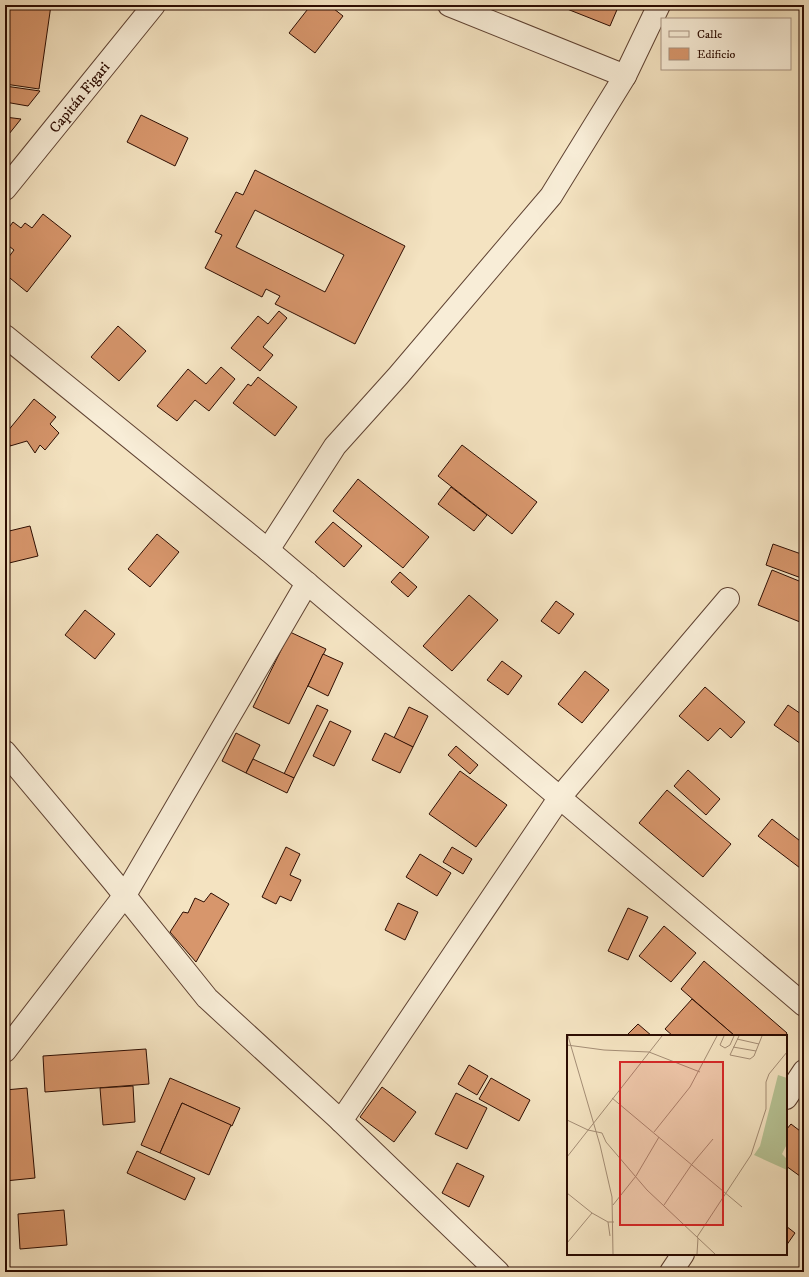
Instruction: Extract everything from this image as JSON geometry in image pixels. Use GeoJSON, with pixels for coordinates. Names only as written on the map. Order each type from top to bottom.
{"type":"FeatureCollection","features":[{"type":"Feature","properties":{"kind":"street","name":"Capitán Figari"},"geometry":{"type":"LineString","coordinates":[[5,189],[154,5]]}},
{"type":"Feature","properties":{"kind":"street"},"geometry":{"type":"LineString","coordinates":[[449,5],[626,76]]}},
{"type":"Feature","properties":{"kind":"street"},"geometry":{"type":"LineString","coordinates":[[268,550],[335,446],[398,376],[551,196],[626,76],[659,5]]}},
{"type":"Feature","properties":{"kind":"street"},"geometry":{"type":"LineString","coordinates":[[5,336],[268,550],[804,1005]]}},
{"type":"Feature","properties":{"kind":"street"},"geometry":{"type":"LineString","coordinates":[[5,1051],[125,895],[307,583]]}},
{"type":"Feature","properties":{"kind":"street"},"geometry":{"type":"LineString","coordinates":[[341,1122],[560,797],[728,600]]}},
{"type":"Feature","properties":{"kind":"street"},"geometry":{"type":"LineString","coordinates":[[5,752],[125,895],[207,998],[341,1122],[498,1272]]}},
{"type":"Feature","properties":{"kind":"street"},"geometry":{"type":"LineString","coordinates":[[787,1096],[804,1071]]}},
{"type":"Feature","properties":{"kind":"street"},"geometry":{"type":"LineString","coordinates":[[671,1272],[682,1255]]}},
{"type":"Feature","properties":{"kind":"building"},"geometry":{"type":"Polygon","coordinates":[[[5,5],[51,5],[39,89],[5,84],[5,5]]]}},
{"type":"Feature","properties":{"kind":"building"},"geometry":{"type":"Polygon","coordinates":[[[311,5],[329,5],[343,16],[315,53],[289,33],[311,5]]]}},
{"type":"Feature","properties":{"kind":"building"},"geometry":{"type":"Polygon","coordinates":[[[557,5],[619,5],[610,26],[557,5]]]}},
{"type":"Feature","properties":{"kind":"building"},"geometry":{"type":"Polygon","coordinates":[[[5,86],[40,91],[28,106],[5,102],[5,86]]]}},
{"type":"Feature","properties":{"kind":"building"},"geometry":{"type":"Polygon","coordinates":[[[141,115],[188,138],[175,166],[127,142],[141,115]]]}},
{"type":"Feature","properties":{"kind":"building"},"geometry":{"type":"Polygon","coordinates":[[[5,117],[21,119],[5,139],[5,117]]]}},
{"type":"Feature","properties":{"kind":"building"},"geometry":{"type":"Polygon","coordinates":[[[255,170],[405,246],[355,344],[275,304],[280,296],[266,289],[262,297],[205,268],[222,235],[215,232],[236,192],[243,195],[255,170]],[[255,210],[236,247],[325,292],[344,255],[255,210]]]}},
{"type":"Feature","properties":{"kind":"building"},"geometry":{"type":"Polygon","coordinates":[[[43,214],[71,236],[27,292],[5,274],[5,262],[14,250],[5,243],[5,233],[13,222],[21,228],[25,223],[32,228],[43,214]]]}},
{"type":"Feature","properties":{"kind":"building"},"geometry":{"type":"Polygon","coordinates":[[[279,311],[287,318],[263,347],[273,355],[260,371],[231,348],[258,316],[268,324],[279,311]]]}},
{"type":"Feature","properties":{"kind":"building"},"geometry":{"type":"Polygon","coordinates":[[[118,326],[146,351],[119,381],[91,357],[118,326]]]}},
{"type":"Feature","properties":{"kind":"building"},"geometry":{"type":"Polygon","coordinates":[[[221,367],[235,379],[209,411],[195,400],[177,421],[157,406],[188,369],[206,384],[221,367]]]}},
{"type":"Feature","properties":{"kind":"building"},"geometry":{"type":"Polygon","coordinates":[[[258,377],[297,407],[275,436],[233,403],[248,384],[251,386],[258,377]]]}},
{"type":"Feature","properties":{"kind":"building"},"geometry":{"type":"Polygon","coordinates":[[[34,399],[56,417],[50,424],[59,433],[45,450],[40,445],[35,453],[27,441],[10,446],[7,432],[34,399]]]}},
{"type":"Feature","properties":{"kind":"building"},"geometry":{"type":"Polygon","coordinates":[[[462,445],[537,502],[512,534],[438,476],[462,445]]]}},
{"type":"Feature","properties":{"kind":"building"},"geometry":{"type":"Polygon","coordinates":[[[358,479],[429,537],[403,568],[333,511],[358,479]]]}},
{"type":"Feature","properties":{"kind":"building"},"geometry":{"type":"Polygon","coordinates":[[[451,487],[487,515],[474,531],[438,504],[451,487]]]}},
{"type":"Feature","properties":{"kind":"building"},"geometry":{"type":"Polygon","coordinates":[[[333,522],[362,546],[344,567],[315,542],[333,522]]]}},
{"type":"Feature","properties":{"kind":"building"},"geometry":{"type":"Polygon","coordinates":[[[30,526],[38,556],[5,564],[5,532],[30,526]]]}},
{"type":"Feature","properties":{"kind":"building"},"geometry":{"type":"Polygon","coordinates":[[[157,534],[179,552],[150,587],[128,569],[157,534]]]}},
{"type":"Feature","properties":{"kind":"building"},"geometry":{"type":"Polygon","coordinates":[[[773,544],[804,555],[804,579],[766,565],[773,544]]]}},
{"type":"Feature","properties":{"kind":"building"},"geometry":{"type":"Polygon","coordinates":[[[772,570],[804,583],[804,612],[800,622],[758,605],[772,570]]]}},
{"type":"Feature","properties":{"kind":"building"},"geometry":{"type":"Polygon","coordinates":[[[400,572],[417,587],[408,597],[391,582],[400,572]]]}},
{"type":"Feature","properties":{"kind":"building"},"geometry":{"type":"Polygon","coordinates":[[[469,595],[498,620],[452,671],[423,646],[469,595]]]}},
{"type":"Feature","properties":{"kind":"building"},"geometry":{"type":"Polygon","coordinates":[[[556,601],[574,614],[559,634],[541,621],[556,601]]]}},
{"type":"Feature","properties":{"kind":"building"},"geometry":{"type":"Polygon","coordinates":[[[85,610],[115,634],[95,659],[65,635],[85,610]]]}},
{"type":"Feature","properties":{"kind":"building"},"geometry":{"type":"Polygon","coordinates":[[[290,632],[326,649],[289,724],[253,707],[290,632]]]}},
{"type":"Feature","properties":{"kind":"building"},"geometry":{"type":"Polygon","coordinates":[[[323,654],[343,663],[328,696],[308,686],[323,654]]]}},
{"type":"Feature","properties":{"kind":"building"},"geometry":{"type":"Polygon","coordinates":[[[502,661],[522,676],[508,695],[487,680],[502,661]]]}},
{"type":"Feature","properties":{"kind":"building"},"geometry":{"type":"Polygon","coordinates":[[[585,671],[609,690],[582,723],[558,704],[585,671]]]}},
{"type":"Feature","properties":{"kind":"building"},"geometry":{"type":"Polygon","coordinates":[[[705,687],[745,722],[731,738],[720,728],[708,741],[679,716],[705,687]]]}},
{"type":"Feature","properties":{"kind":"building"},"geometry":{"type":"Polygon","coordinates":[[[317,705],[328,710],[294,778],[284,774],[317,705]]]}},
{"type":"Feature","properties":{"kind":"building"},"geometry":{"type":"Polygon","coordinates":[[[788,705],[804,716],[804,746],[774,725],[788,705]]]}},
{"type":"Feature","properties":{"kind":"building"},"geometry":{"type":"Polygon","coordinates":[[[409,707],[428,716],[413,747],[394,738],[409,707]]]}},
{"type":"Feature","properties":{"kind":"building"},"geometry":{"type":"Polygon","coordinates":[[[330,721],[351,731],[334,766],[313,756],[330,721]]]}},
{"type":"Feature","properties":{"kind":"building"},"geometry":{"type":"Polygon","coordinates":[[[236,733],[260,745],[246,773],[222,761],[236,733]]]}},
{"type":"Feature","properties":{"kind":"building"},"geometry":{"type":"Polygon","coordinates":[[[385,733],[413,747],[400,773],[372,760],[385,733]]]}},
{"type":"Feature","properties":{"kind":"building"},"geometry":{"type":"Polygon","coordinates":[[[456,746],[478,765],[470,774],[448,755],[456,746]]]}},
{"type":"Feature","properties":{"kind":"building"},"geometry":{"type":"Polygon","coordinates":[[[253,759],[294,778],[287,793],[246,773],[253,759]]]}},
{"type":"Feature","properties":{"kind":"building"},"geometry":{"type":"Polygon","coordinates":[[[688,770],[720,799],[706,815],[674,786],[688,770]]]}},
{"type":"Feature","properties":{"kind":"building"},"geometry":{"type":"Polygon","coordinates":[[[460,771],[507,805],[476,847],[429,814],[460,771]]]}},
{"type":"Feature","properties":{"kind":"building"},"geometry":{"type":"Polygon","coordinates":[[[667,790],[731,844],[703,877],[639,823],[667,790]]]}},
{"type":"Feature","properties":{"kind":"building"},"geometry":{"type":"Polygon","coordinates":[[[772,819],[804,844],[804,871],[758,836],[772,819]]]}},
{"type":"Feature","properties":{"kind":"building"},"geometry":{"type":"Polygon","coordinates":[[[286,847],[300,854],[290,875],[301,880],[291,901],[280,896],[276,904],[262,897],[286,847]]]}},
{"type":"Feature","properties":{"kind":"building"},"geometry":{"type":"Polygon","coordinates":[[[452,847],[472,859],[463,874],[443,862],[452,847]]]}},
{"type":"Feature","properties":{"kind":"building"},"geometry":{"type":"Polygon","coordinates":[[[420,854],[451,873],[437,896],[406,877],[420,854]]]}},
{"type":"Feature","properties":{"kind":"building"},"geometry":{"type":"Polygon","coordinates":[[[211,893],[229,904],[196,962],[170,932],[183,912],[188,913],[195,898],[204,902],[211,893]]]}},
{"type":"Feature","properties":{"kind":"building"},"geometry":{"type":"Polygon","coordinates":[[[398,903],[418,912],[405,940],[385,930],[398,903]]]}},
{"type":"Feature","properties":{"kind":"building"},"geometry":{"type":"Polygon","coordinates":[[[628,908],[648,917],[628,960],[608,951],[628,908]]]}},
{"type":"Feature","properties":{"kind":"building"},"geometry":{"type":"Polygon","coordinates":[[[664,926],[696,953],[671,982],[639,956],[664,926]]]}},
{"type":"Feature","properties":{"kind":"building"},"geometry":{"type":"Polygon","coordinates":[[[704,961],[787,1033],[786,1035],[734,1035],[681,989],[704,961]]]}},
{"type":"Feature","properties":{"kind":"building"},"geometry":{"type":"Polygon","coordinates":[[[692,999],[734,1035],[672,1035],[665,1029],[692,999]]]}},
{"type":"Feature","properties":{"kind":"building"},"geometry":{"type":"Polygon","coordinates":[[[638,1024],[651,1035],[627,1035],[638,1024]]]}},
{"type":"Feature","properties":{"kind":"building"},"geometry":{"type":"Polygon","coordinates":[[[146,1049],[149,1084],[45,1092],[43,1056],[146,1049]]]}},
{"type":"Feature","properties":{"kind":"building"},"geometry":{"type":"Polygon","coordinates":[[[469,1065],[488,1076],[477,1095],[458,1084],[469,1065]]]}},
{"type":"Feature","properties":{"kind":"building"},"geometry":{"type":"Polygon","coordinates":[[[170,1078],[240,1108],[232,1126],[182,1103],[160,1153],[141,1145],[170,1078]]]}},
{"type":"Feature","properties":{"kind":"building"},"geometry":{"type":"Polygon","coordinates":[[[491,1078],[530,1100],[519,1121],[479,1099],[491,1078]]]}},
{"type":"Feature","properties":{"kind":"building"},"geometry":{"type":"Polygon","coordinates":[[[133,1086],[135,1122],[103,1125],[100,1088],[133,1086]]]}},
{"type":"Feature","properties":{"kind":"building"},"geometry":{"type":"Polygon","coordinates":[[[382,1087],[416,1112],[394,1142],[360,1117],[382,1087]]]}},
{"type":"Feature","properties":{"kind":"building"},"geometry":{"type":"Polygon","coordinates":[[[27,1088],[35,1178],[5,1181],[5,1090],[27,1088]]]}},
{"type":"Feature","properties":{"kind":"building"},"geometry":{"type":"Polygon","coordinates":[[[456,1093],[487,1108],[467,1149],[435,1134],[456,1093]]]}},
{"type":"Feature","properties":{"kind":"building"},"geometry":{"type":"Polygon","coordinates":[[[182,1103],[231,1125],[209,1175],[160,1153],[182,1103]]]}},
{"type":"Feature","properties":{"kind":"building"},"geometry":{"type":"Polygon","coordinates":[[[791,1124],[804,1134],[804,1179],[787,1167],[787,1129],[791,1124]]]}},
{"type":"Feature","properties":{"kind":"building"},"geometry":{"type":"Polygon","coordinates":[[[137,1151],[195,1178],[185,1200],[127,1173],[137,1151]]]}},
{"type":"Feature","properties":{"kind":"building"},"geometry":{"type":"Polygon","coordinates":[[[457,1163],[484,1176],[469,1207],[442,1193],[457,1163]]]}},
{"type":"Feature","properties":{"kind":"building"},"geometry":{"type":"Polygon","coordinates":[[[64,1210],[67,1245],[20,1249],[18,1214],[64,1210]]]}},
{"type":"Feature","properties":{"kind":"building"},"geometry":{"type":"Polygon","coordinates":[[[787,1227],[795,1233],[787,1245],[787,1227]]]}}]}
